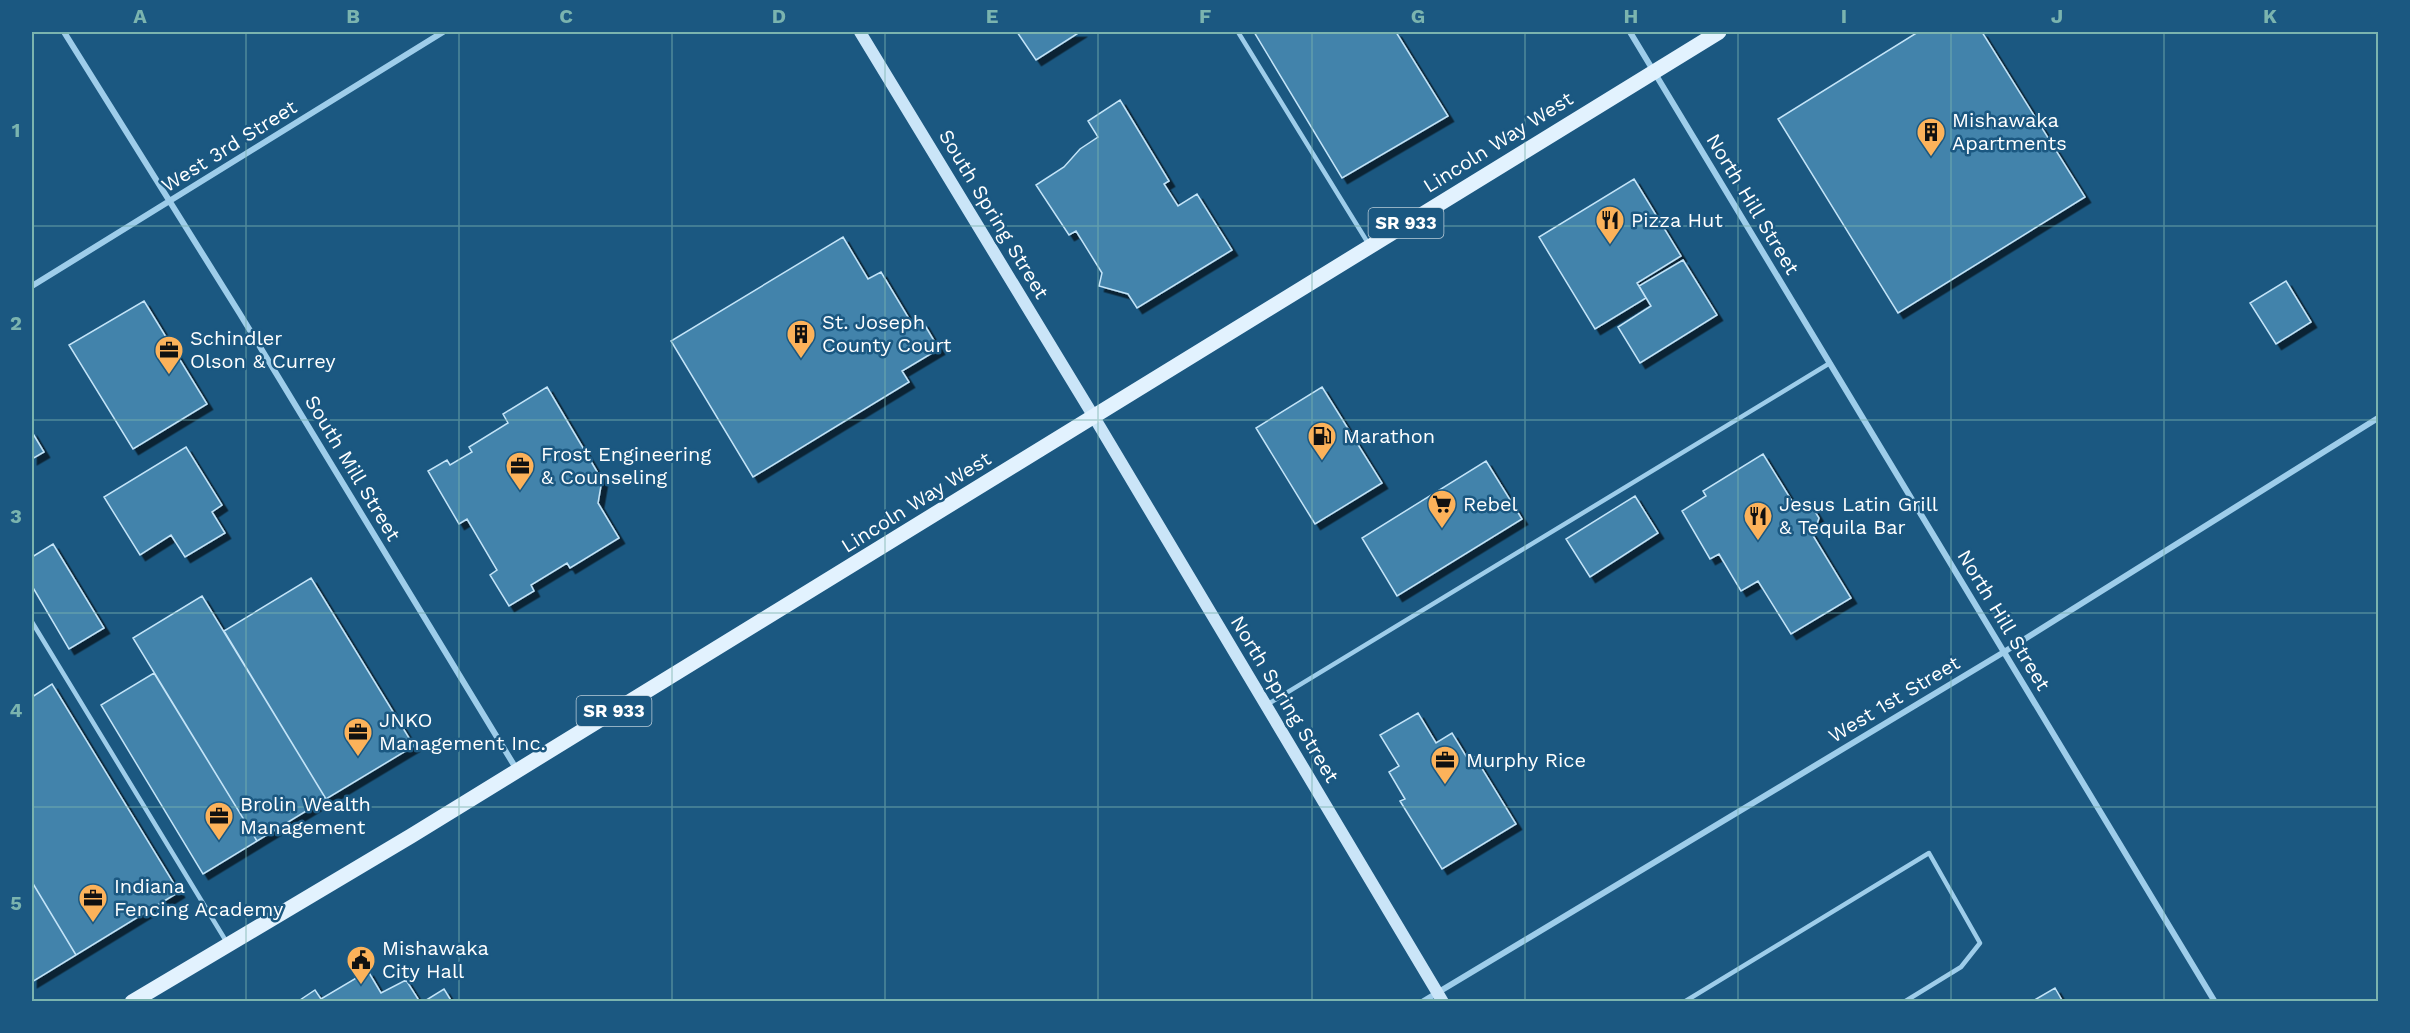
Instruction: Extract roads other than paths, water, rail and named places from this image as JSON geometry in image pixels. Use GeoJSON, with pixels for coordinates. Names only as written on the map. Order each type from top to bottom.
{"type":"FeatureCollection","features":[{"type":"Feature","properties":{"kind":"main road","name":"Lincoln Way West"},"geometry":{"type":"LineString","coordinates":[[132,1002],[411,836],[1719,32]]}},
{"type":"Feature","properties":{"kind":"street","name":"South Mill Street"},"geometry":{"type":"LineString","coordinates":[[64,32],[169,204],[240,314],[517,770]]}},
{"type":"Feature","properties":{"kind":"street","name":"West 3rd Street"},"geometry":{"type":"LineString","coordinates":[[32,286],[169,204],[443,32]]}},
{"type":"Feature","properties":{"kind":"street","name":"South Spring Street"},"geometry":{"type":"LineString","coordinates":[[860,32],[1094,417]]}},
{"type":"Feature","properties":{"kind":"street","name":"North Hill Street"},"geometry":{"type":"LineString","coordinates":[[1630,32],[2215,1002]]}},
{"type":"Feature","properties":{"kind":"street","name":"North Spring Street"},"geometry":{"type":"LineString","coordinates":[[1094,417],[1440,997]]}},
{"type":"Feature","properties":{"kind":"street","name":"West 1st Street"},"geometry":{"type":"LineString","coordinates":[[1422,1002],[1440,997],[2004,652],[2379,418]]}},
{"type":"Feature","properties":{"kind":"lane"},"geometry":{"type":"LineString","coordinates":[[1238,32],[1369,246]]}},
{"type":"Feature","properties":{"kind":"lane"},"geometry":{"type":"LineString","coordinates":[[1266,705],[1830,363]]}},
{"type":"Feature","properties":{"kind":"lane"},"geometry":{"type":"LineString","coordinates":[[32,622],[228,944]]}},
{"type":"Feature","properties":{"kind":"lane"},"geometry":{"type":"LineString","coordinates":[[1684,1002],[1929,853],[1980,943],[1961,967],[1904,1002]]}},
{"type":"Feature","properties":{"kind":"place","name":"Mishawaka Apartments"},"geometry":{"type":"Point","coordinates":[1931,158]}},
{"type":"Feature","properties":{"kind":"place","name":"Pizza Hut"},"geometry":{"type":"Point","coordinates":[1610,246]}},
{"type":"Feature","properties":{"kind":"place","name":"St. Joseph County Court"},"geometry":{"type":"Point","coordinates":[801,360]}},
{"type":"Feature","properties":{"kind":"place","name":"Schindler Olson & Currey"},"geometry":{"type":"Point","coordinates":[169,376]}},
{"type":"Feature","properties":{"kind":"place","name":"Marathon"},"geometry":{"type":"Point","coordinates":[1322,462]}},
{"type":"Feature","properties":{"kind":"place","name":"Frost Engineering & Counseling"},"geometry":{"type":"Point","coordinates":[520,492]}},
{"type":"Feature","properties":{"kind":"place","name":"Rebel"},"geometry":{"type":"Point","coordinates":[1442,530]}},
{"type":"Feature","properties":{"kind":"place","name":"Jesus Latin Grill & Tequila Bar"},"geometry":{"type":"Point","coordinates":[1758,542]}},
{"type":"Feature","properties":{"kind":"place","name":"JNKO Management Inc."},"geometry":{"type":"Point","coordinates":[358,758]}},
{"type":"Feature","properties":{"kind":"place","name":"Murphy Rice"},"geometry":{"type":"Point","coordinates":[1445,786]}},
{"type":"Feature","properties":{"kind":"place","name":"Brolin Wealth Management"},"geometry":{"type":"Point","coordinates":[219,842]}},
{"type":"Feature","properties":{"kind":"place","name":"Indiana Fencing Academy"},"geometry":{"type":"Point","coordinates":[93,924]}},
{"type":"Feature","properties":{"kind":"place","name":"Mishawaka City Hall"},"geometry":{"type":"Point","coordinates":[361,986]}}]}
